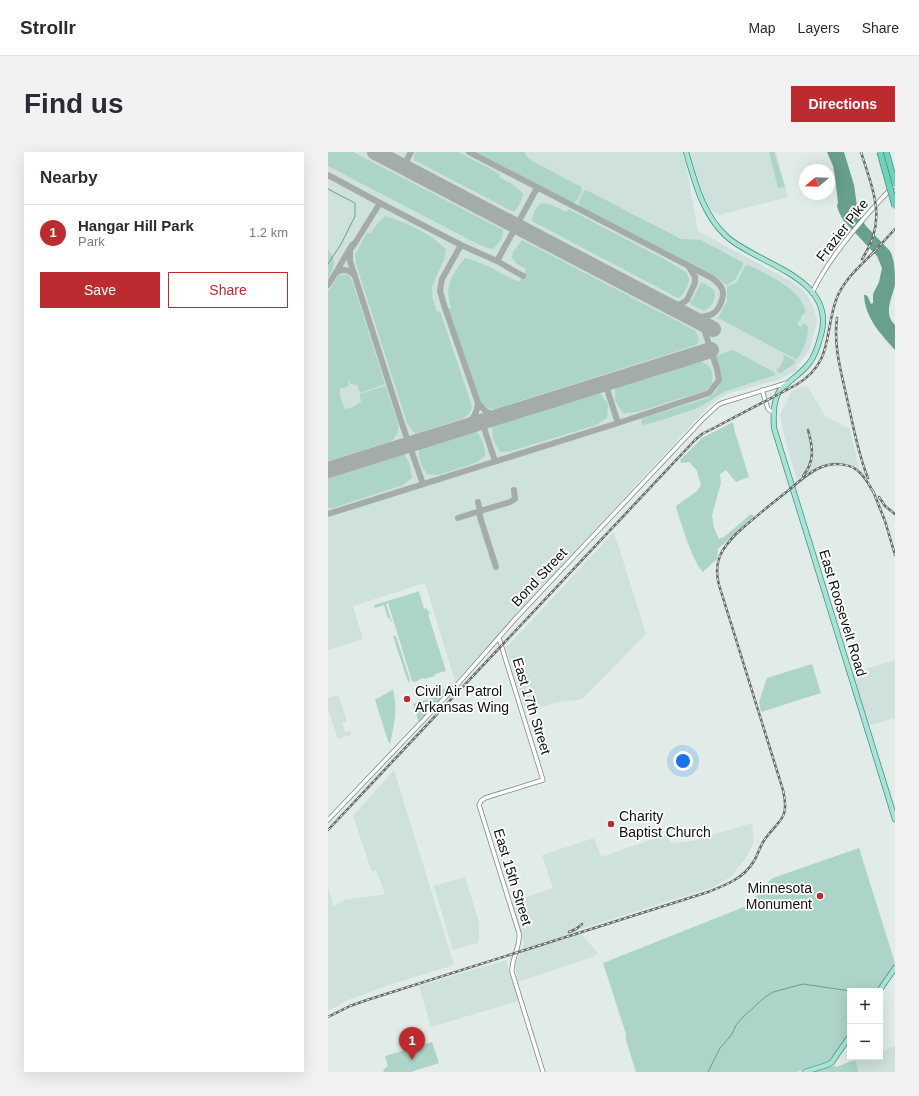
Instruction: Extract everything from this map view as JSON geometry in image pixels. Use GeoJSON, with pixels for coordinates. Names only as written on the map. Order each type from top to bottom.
{"type":"FeatureCollection","features":[{"type":"Feature","properties":{"kind":"highway"},"geometry":{"type":"LineString","coordinates":[[880,152],[895,206]]}},
{"type":"Feature","properties":{"kind":"highway"},"geometry":{"type":"LineString","coordinates":[[886,152],[895,185]]}},
{"type":"Feature","properties":{"kind":"main road","name":"East Roosevelt Road"},"geometry":{"type":"LineString","coordinates":[[686,152],[702,202],[709,216],[721,231],[744,249],[796,277],[804,283],[819,304],[823,325],[816,352],[810,363],[802,372],[787,384],[775,405],[774,428],[895,819]]}},
{"type":"Feature","properties":{"kind":"main road"},"geometry":{"type":"LineString","coordinates":[[881,988],[895,968]]}},
{"type":"Feature","properties":{"kind":"main road"},"geometry":{"type":"LineString","coordinates":[[805,1072],[832,1062],[847,1040]]}},
{"type":"Feature","properties":{"kind":"street","name":"Frazier Pike"},"geometry":{"type":"LineString","coordinates":[[812,293],[828,264],[848,237],[882,197],[895,185]]}},
{"type":"Feature","properties":{"kind":"street","name":"Bond Street"},"geometry":{"type":"LineString","coordinates":[[328,820],[702,420],[718,405],[762,390],[787,384]]}},
{"type":"Feature","properties":{"kind":"street","name":"East Roosevelt Road"},"geometry":{"type":"LineString","coordinates":[[762,390],[768,409],[774,414]]}},
{"type":"Feature","properties":{"kind":"street","name":"East 17th Street"},"geometry":{"type":"LineString","coordinates":[[479,805],[485,798],[543,780],[499,638]]}},
{"type":"Feature","properties":{"kind":"street","name":"East 15th Street"},"geometry":{"type":"LineString","coordinates":[[479,805],[519,933],[519,939],[512,964],[512,972],[543,1072]]}},
{"type":"Feature","properties":{"kind":"shaded area"},"geometry":{"type":"Polygon","coordinates":[[[328,152],[682,152],[686,165],[698,231],[789,280],[802,289],[813,306],[817,320],[811,345],[807,353],[796,367],[798,371],[781,379],[727,394],[711,404],[455,681],[425,583],[353,606],[363,639],[328,650],[328,152]]]}},
{"type":"Feature","properties":{"kind":"shaded area"},"geometry":{"type":"Polygon","coordinates":[[[328,152],[353,152],[503,230],[502,239],[493,249],[470,240],[328,166],[328,152]]]}},
{"type":"Feature","properties":{"kind":"shaded area"},"geometry":{"type":"Polygon","coordinates":[[[416,152],[458,152],[500,174],[499,177],[512,184],[523,193],[520,203],[514,212],[414,160],[416,152]]]}},
{"type":"Feature","properties":{"kind":"shaded area"},"geometry":{"type":"Polygon","coordinates":[[[475,152],[524,152],[528,158],[534,162],[581,187],[582,191],[576,202],[572,203],[475,152]]]}},
{"type":"Feature","properties":{"kind":"shaded area"},"geometry":{"type":"Polygon","coordinates":[[[688,152],[776,152],[788,197],[719,215],[709,209],[706,203],[688,152]]]}},
{"type":"Feature","properties":{"kind":"shaded area"},"geometry":{"type":"Polygon","coordinates":[[[769,152],[774,152],[785,187],[778,188],[769,152]]]}},
{"type":"Feature","properties":{"kind":"shaded area"},"geometry":{"type":"Polygon","coordinates":[[[827,152],[844,152],[854,185],[857,206],[862,220],[892,255],[895,285],[889,311],[891,321],[895,325],[895,350],[884,338],[867,311],[864,295],[868,297],[871,304],[873,303],[873,294],[879,282],[882,268],[877,256],[843,220],[839,212],[837,206],[835,164],[832,164],[827,152]]]}},
{"type":"Feature","properties":{"kind":"shaded area"},"geometry":{"type":"Polygon","coordinates":[[[586,190],[681,239],[701,240],[743,262],[743,265],[735,280],[727,285],[718,278],[580,207],[578,203],[586,190]]]}},
{"type":"Feature","properties":{"kind":"shaded area"},"geometry":{"type":"Polygon","coordinates":[[[541,203],[550,204],[566,212],[568,209],[686,272],[689,280],[686,290],[678,298],[532,221],[537,207],[541,203]]]}},
{"type":"Feature","properties":{"kind":"shaded area"},"geometry":{"type":"Polygon","coordinates":[[[385,216],[418,229],[433,238],[446,249],[444,260],[432,287],[432,297],[437,312],[440,311],[472,406],[470,412],[464,418],[415,434],[407,423],[356,264],[355,255],[367,232],[370,234],[385,216]]]}},
{"type":"Feature","properties":{"kind":"shaded area"},"geometry":{"type":"Polygon","coordinates":[[[522,240],[696,331],[698,342],[696,345],[495,409],[490,409],[482,405],[479,401],[448,309],[451,307],[448,293],[450,281],[456,269],[465,258],[486,265],[519,282],[526,269],[517,264],[512,258],[513,252],[522,240]]]}},
{"type":"Feature","properties":{"kind":"shaded area"},"geometry":{"type":"Polygon","coordinates":[[[328,250],[333,257],[334,264],[328,278],[328,250]]]}},
{"type":"Feature","properties":{"kind":"shaded area"},"geometry":{"type":"Polygon","coordinates":[[[747,265],[785,285],[800,299],[806,312],[802,315],[797,324],[801,327],[803,323],[808,326],[808,330],[806,342],[798,358],[796,359],[718,318],[727,301],[727,287],[736,283],[747,265]]]}},
{"type":"Feature","properties":{"kind":"shaded area"},"geometry":{"type":"Polygon","coordinates":[[[346,274],[351,278],[385,384],[360,393],[357,385],[351,384],[348,379],[349,386],[340,389],[342,402],[345,409],[353,407],[361,402],[360,394],[385,386],[398,424],[398,429],[390,442],[328,461],[328,292],[338,276],[346,274]]]}},
{"type":"Feature","properties":{"kind":"shaded area"},"geometry":{"type":"Polygon","coordinates":[[[701,283],[704,283],[714,290],[715,293],[713,302],[704,311],[690,304],[701,283]]]}},
{"type":"Feature","properties":{"kind":"shaded area"},"geometry":{"type":"Polygon","coordinates":[[[733,350],[774,372],[775,375],[724,392],[698,408],[652,423],[642,424],[641,421],[643,418],[712,396],[717,390],[721,379],[716,356],[733,350]]]}},
{"type":"Feature","properties":{"kind":"shaded area"},"geometry":{"type":"Polygon","coordinates":[[[784,355],[794,360],[795,363],[781,373],[776,371],[784,359],[784,355]]]}},
{"type":"Feature","properties":{"kind":"shaded area"},"geometry":{"type":"Polygon","coordinates":[[[696,362],[706,364],[712,371],[712,381],[707,390],[637,412],[623,413],[615,400],[615,388],[696,362]]]}},
{"type":"Feature","properties":{"kind":"shaded area"},"geometry":{"type":"Polygon","coordinates":[[[802,386],[808,387],[825,416],[850,429],[859,468],[845,463],[833,463],[820,466],[797,480],[785,439],[780,414],[792,391],[802,386]]]}},
{"type":"Feature","properties":{"kind":"shaded area"},"geometry":{"type":"Polygon","coordinates":[[[600,393],[608,404],[607,418],[596,425],[511,451],[500,452],[496,445],[493,437],[492,426],[600,393]]]}},
{"type":"Feature","properties":{"kind":"shaded area"},"geometry":{"type":"Polygon","coordinates":[[[733,422],[749,477],[736,482],[726,470],[720,474],[721,483],[712,515],[714,528],[719,539],[724,537],[751,514],[754,516],[718,549],[717,559],[703,572],[695,560],[676,506],[697,491],[701,485],[697,471],[689,462],[681,463],[680,460],[702,438],[733,422]]]}},
{"type":"Feature","properties":{"kind":"shaded area"},"geometry":{"type":"Polygon","coordinates":[[[476,431],[485,448],[485,456],[475,463],[438,475],[427,474],[420,462],[419,449],[476,431]]]}},
{"type":"Feature","properties":{"kind":"shaded area"},"geometry":{"type":"Polygon","coordinates":[[[404,454],[410,465],[412,478],[403,485],[333,508],[328,508],[328,478],[404,454]]]}},
{"type":"Feature","properties":{"kind":"shaded area"},"geometry":{"type":"Polygon","coordinates":[[[614,532],[646,634],[582,699],[555,703],[526,712],[506,648],[614,532]]]}},
{"type":"Feature","properties":{"kind":"shaded area"},"geometry":{"type":"Polygon","coordinates":[[[420,591],[424,609],[426,608],[430,613],[428,614],[446,671],[415,682],[412,681],[388,603],[386,604],[393,625],[389,617],[390,626],[384,605],[375,608],[374,605],[420,591]]]}},
{"type":"Feature","properties":{"kind":"shaded area"},"geometry":{"type":"Polygon","coordinates":[[[393,636],[396,636],[410,680],[409,682],[408,682],[393,636]]]}},
{"type":"Feature","properties":{"kind":"shaded area"},"geometry":{"type":"Polygon","coordinates":[[[895,660],[895,718],[871,725],[868,722],[852,673],[895,660]]]}},
{"type":"Feature","properties":{"kind":"shaded area"},"geometry":{"type":"Polygon","coordinates":[[[812,664],[821,693],[761,712],[759,702],[767,678],[812,664]]]}},
{"type":"Feature","properties":{"kind":"shaded area"},"geometry":{"type":"Polygon","coordinates":[[[450,683],[453,687],[419,723],[413,704],[435,697],[437,692],[451,687],[450,683]]]}},
{"type":"Feature","properties":{"kind":"shaded area"},"geometry":{"type":"Polygon","coordinates":[[[392,690],[395,711],[390,744],[375,700],[392,690]]]}},
{"type":"Feature","properties":{"kind":"shaded area"},"geometry":{"type":"Polygon","coordinates":[[[338,695],[347,721],[342,723],[345,732],[350,731],[351,735],[338,739],[328,709],[328,698],[338,695]]]}},
{"type":"Feature","properties":{"kind":"shaded area"},"geometry":{"type":"Polygon","coordinates":[[[394,770],[454,965],[389,985],[348,1000],[328,1011],[328,888],[334,906],[344,900],[385,894],[376,870],[372,872],[353,816],[394,770]]]}},
{"type":"Feature","properties":{"kind":"shaded area"},"geometry":{"type":"Polygon","coordinates":[[[752,823],[754,841],[746,858],[730,877],[713,887],[577,930],[598,953],[595,956],[518,982],[515,966],[524,944],[512,902],[553,888],[542,855],[594,838],[601,857],[665,835],[672,843],[693,841],[752,823]]]}},
{"type":"Feature","properties":{"kind":"shaded area"},"geometry":{"type":"Polygon","coordinates":[[[859,848],[895,963],[878,988],[847,988],[847,1035],[830,1060],[797,1072],[636,1072],[626,1040],[626,1034],[603,963],[749,905],[773,878],[859,848]]]}},
{"type":"Feature","properties":{"kind":"shaded area"},"geometry":{"type":"Polygon","coordinates":[[[465,877],[478,919],[479,940],[478,943],[453,950],[434,886],[465,877]]]}},
{"type":"Feature","properties":{"kind":"shaded area"},"geometry":{"type":"Polygon","coordinates":[[[506,960],[518,1001],[431,1027],[419,986],[506,960]]]}},
{"type":"Feature","properties":{"kind":"shaded area"},"geometry":{"type":"Polygon","coordinates":[[[432,1042],[439,1063],[411,1072],[384,1072],[383,1070],[388,1066],[385,1056],[432,1042]]]}},
{"type":"Feature","properties":{"kind":"shaded area"},"geometry":{"type":"Polygon","coordinates":[[[895,1046],[895,1072],[859,1072],[855,1060],[883,1060],[883,1051],[895,1046]]]}},
{"type":"Feature","properties":{"kind":"shaded area"},"geometry":{"type":"Polygon","coordinates":[[[855,1060],[859,1072],[814,1072],[835,1065],[836,1067],[855,1060]]]}},
{"type":"Feature","properties":{"kind":"waterway"},"geometry":{"type":"LineString","coordinates":[[328,189],[355,203],[355,216],[341,244],[328,264]]}},
{"type":"Feature","properties":{"kind":"waterway"},"geometry":{"type":"LineString","coordinates":[[708,1072],[720,1048],[729,1038],[736,1025],[765,997],[773,992],[803,984],[847,991]]}},
{"type":"Feature","properties":{"kind":"taxiway"},"geometry":{"type":"LineString","coordinates":[[403,167],[411,152]]}},
{"type":"Feature","properties":{"kind":"taxiway"},"geometry":{"type":"LineString","coordinates":[[469,152],[712,278],[719,284],[723,293],[720,305],[712,314],[693,318]]}},
{"type":"Feature","properties":{"kind":"taxiway"},"geometry":{"type":"LineString","coordinates":[[328,175],[461,245],[497,261],[523,276]]}},
{"type":"Feature","properties":{"kind":"taxiway"},"geometry":{"type":"LineString","coordinates":[[497,261],[537,188]]}},
{"type":"Feature","properties":{"kind":"taxiway"},"geometry":{"type":"LineString","coordinates":[[355,243],[380,203]]}},
{"type":"Feature","properties":{"kind":"taxiway"},"geometry":{"type":"LineString","coordinates":[[354,275],[349,271],[344,270],[335,274],[352,245],[355,243],[350,250],[350,261],[402,424],[423,484]]}},
{"type":"Feature","properties":{"kind":"taxiway"},"geometry":{"type":"LineString","coordinates":[[461,245],[442,279],[440,291],[478,403],[483,409],[493,415],[501,416]]}},
{"type":"Feature","properties":{"kind":"taxiway"},"geometry":{"type":"LineString","coordinates":[[669,305],[681,304],[687,300],[695,283],[695,277],[689,267]]}},
{"type":"Feature","properties":{"kind":"taxiway"},"geometry":{"type":"LineString","coordinates":[[328,285],[335,274]]}},
{"type":"Feature","properties":{"kind":"taxiway"},"geometry":{"type":"LineString","coordinates":[[328,514],[709,393],[719,380],[717,369],[702,323]]}},
{"type":"Feature","properties":{"kind":"taxiway"},"geometry":{"type":"LineString","coordinates":[[605,383],[618,423]]}},
{"type":"Feature","properties":{"kind":"taxiway"},"geometry":{"type":"LineString","coordinates":[[465,427],[474,416],[478,403]]}},
{"type":"Feature","properties":{"kind":"taxiway"},"geometry":{"type":"LineString","coordinates":[[482,422],[495,461]]}},
{"type":"Feature","properties":{"kind":"taxiway"},"geometry":{"type":"LineString","coordinates":[[496,567],[480,517],[480,511],[510,502],[515,499],[514,490]]}},
{"type":"Feature","properties":{"kind":"taxiway"},"geometry":{"type":"LineString","coordinates":[[458,518],[480,511],[478,502]]}},
{"type":"Feature","properties":{"kind":"runway"},"geometry":{"type":"LineString","coordinates":[[375,152],[713,329]]}},
{"type":"Feature","properties":{"kind":"runway"},"geometry":{"type":"LineString","coordinates":[[328,470],[711,350]]}},
{"type":"Feature","properties":{"kind":"railway"},"geometry":{"type":"LineString","coordinates":[[861,152],[876,206],[874,232],[870,245],[862,259]]}},
{"type":"Feature","properties":{"kind":"railway"},"geometry":{"type":"LineString","coordinates":[[872,254],[895,229]]}},
{"type":"Feature","properties":{"kind":"railway"},"geometry":{"type":"LineString","coordinates":[[328,830],[695,440],[702,434],[796,385],[808,376],[822,358],[832,313],[839,293],[853,273],[876,250]]}},
{"type":"Feature","properties":{"kind":"railway"},"geometry":{"type":"LineString","coordinates":[[837,318],[836,340],[839,361],[856,441],[868,478]]}},
{"type":"Feature","properties":{"kind":"railway"},"geometry":{"type":"LineString","coordinates":[[803,476],[810,465],[812,454],[808,430]]}},
{"type":"Feature","properties":{"kind":"railway"},"geometry":{"type":"LineString","coordinates":[[328,1017],[350,1006],[367,1000],[708,892],[734,881],[745,872],[754,861],[765,839],[782,818],[785,808],[785,800],[719,585],[717,569],[720,556],[737,533],[803,478],[819,468],[838,464],[853,467],[867,481],[875,495]]}},
{"type":"Feature","properties":{"kind":"railway"},"geometry":{"type":"LineString","coordinates":[[873,491],[885,521],[895,555]]}},
{"type":"Feature","properties":{"kind":"railway"},"geometry":{"type":"LineString","coordinates":[[879,497],[885,506],[895,514]]}},
{"type":"Feature","properties":{"kind":"railway"},"geometry":{"type":"LineString","coordinates":[[569,932],[582,924]]}},
{"type":"Feature","properties":{"kind":"place","name":"Civil Air Patrol Arkansas Wing"},"geometry":{"type":"Point","coordinates":[407,699]}},
{"type":"Feature","properties":{"kind":"place","name":"Charity Baptist Church"},"geometry":{"type":"Point","coordinates":[611,824]}},
{"type":"Feature","properties":{"kind":"place","name":"Minnesota Monument"},"geometry":{"type":"Point","coordinates":[820,896]}},
{"type":"Feature","properties":{"kind":"place","name":"Hangar Hill Park"},"geometry":{"type":"Point","coordinates":[412,1060]}}]}
